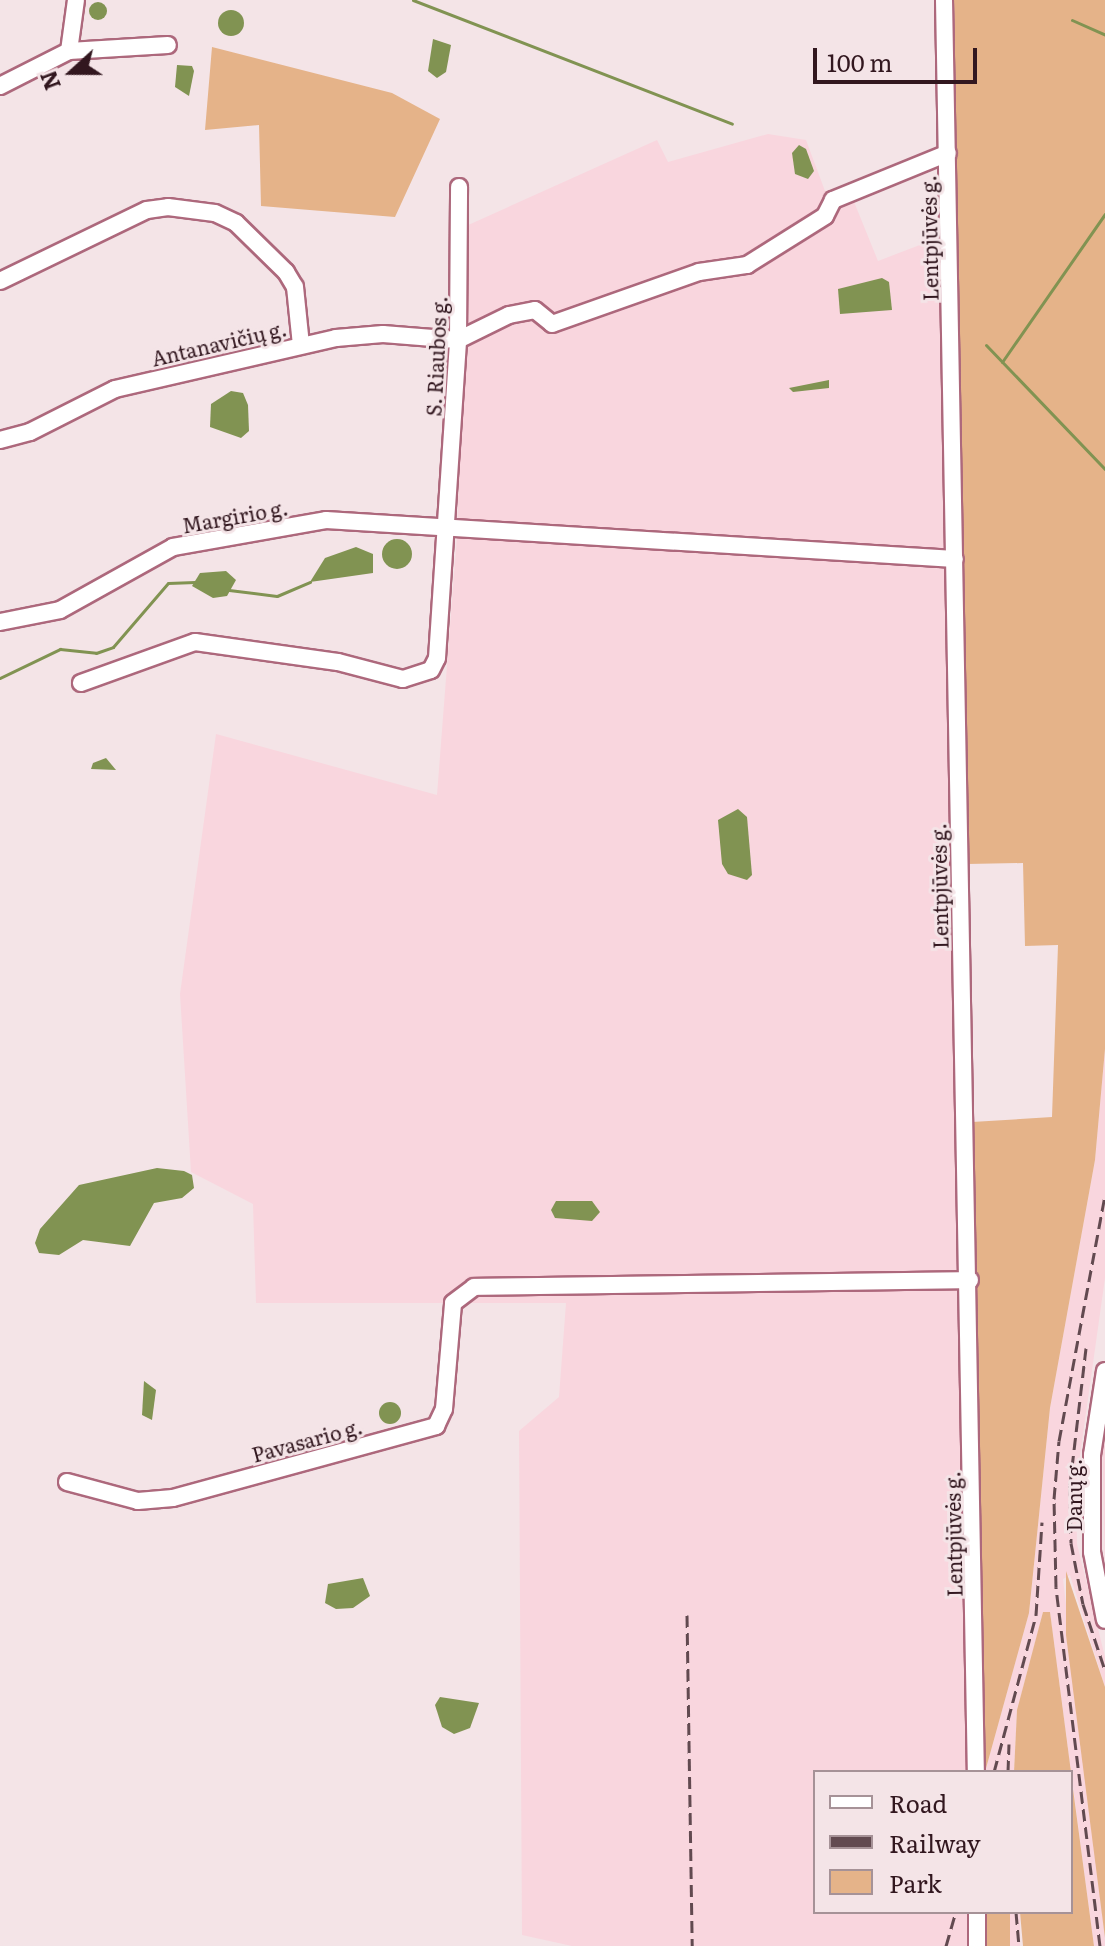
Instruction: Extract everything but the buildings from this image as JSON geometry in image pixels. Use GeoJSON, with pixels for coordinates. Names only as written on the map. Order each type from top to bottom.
{"type":"FeatureCollection","features":[{"type":"Feature","properties":{"kind":"street"},"geometry":{"type":"LineString","coordinates":[[69,51],[76,0]]}},
{"type":"Feature","properties":{"kind":"street","name":"Lentpjūvės g."},"geometry":{"type":"LineString","coordinates":[[944,0],[970,1280],[976,1770]]}},
{"type":"Feature","properties":{"kind":"street"},"geometry":{"type":"LineString","coordinates":[[0,86],[69,51],[168,45]]}},
{"type":"Feature","properties":{"kind":"street"},"geometry":{"type":"LineString","coordinates":[[458,340],[509,315],[535,310],[552,324],[699,272],[747,265],[825,216],[833,200],[948,153]]}},
{"type":"Feature","properties":{"kind":"street","name":"S. Riaubos g."},"geometry":{"type":"LineString","coordinates":[[81,683],[195,642],[236,644],[403,679],[419,678],[437,658],[458,340],[459,187]]}},
{"type":"Feature","properties":{"kind":"street"},"geometry":{"type":"LineString","coordinates":[[0,281],[147,210],[168,207],[215,213],[236,223],[286,272],[295,287],[301,345]]}},
{"type":"Feature","properties":{"kind":"street","name":"Antanavičių g."},"geometry":{"type":"LineString","coordinates":[[0,440],[30,432],[115,389],[301,345],[383,334],[458,340]]}},
{"type":"Feature","properties":{"kind":"street","name":"Margirio g."},"geometry":{"type":"LineString","coordinates":[[0,622],[60,610],[144,559],[208,539],[326,520],[955,559]]}},
{"type":"Feature","properties":{"kind":"street","name":"Pavasario g."},"geometry":{"type":"LineString","coordinates":[[67,1482],[138,1501],[173,1498],[436,1426],[444,1409],[453,1303],[474,1287],[970,1280]]}},
{"type":"Feature","properties":{"kind":"street","name":"Danų g."},"geometry":{"type":"LineString","coordinates":[[1105,1371],[1092,1455],[1092,1552],[1105,1620]]}},
{"type":"Feature","properties":{"kind":"street"},"geometry":{"type":"LineString","coordinates":[[977,1914],[977,1946]]}},
{"type":"Feature","properties":{"kind":"shaded area"},"geometry":{"type":"Polygon","coordinates":[[[98,2],[107,11],[98,20],[89,11],[98,2]]]}},
{"type":"Feature","properties":{"kind":"shaded area"},"geometry":{"type":"Polygon","coordinates":[[[231,10],[240,14],[244,23],[240,32],[231,36],[222,32],[218,23],[222,14],[231,10]]]}},
{"type":"Feature","properties":{"kind":"shaded area"},"geometry":{"type":"Polygon","coordinates":[[[433,39],[451,45],[446,72],[437,78],[428,71],[433,39]]]}},
{"type":"Feature","properties":{"kind":"shaded area"},"geometry":{"type":"Polygon","coordinates":[[[177,65],[192,66],[194,71],[189,96],[175,87],[177,65]]]}},
{"type":"Feature","properties":{"kind":"shaded area"},"geometry":{"type":"Polygon","coordinates":[[[768,134],[806,140],[825,191],[848,187],[878,261],[938,238],[968,1770],[813,1770],[813,1914],[969,1914],[969,1946],[572,1946],[522,1935],[519,1431],[559,1397],[566,1303],[256,1303],[253,1204],[191,1172],[180,994],[216,734],[437,795],[457,536],[466,226],[657,140],[668,162],[768,134]]]}},
{"type":"Feature","properties":{"kind":"shaded area"},"geometry":{"type":"Polygon","coordinates":[[[799,145],[806,149],[814,171],[808,179],[795,174],[792,153],[799,145]]]}},
{"type":"Feature","properties":{"kind":"shaded area"},"geometry":{"type":"Polygon","coordinates":[[[882,278],[889,282],[892,310],[840,314],[838,289],[882,278]]]}},
{"type":"Feature","properties":{"kind":"shaded area"},"geometry":{"type":"Polygon","coordinates":[[[829,380],[829,388],[793,392],[789,388],[829,380]]]}},
{"type":"Feature","properties":{"kind":"shaded area"},"geometry":{"type":"Polygon","coordinates":[[[231,391],[243,393],[248,405],[249,431],[241,438],[210,427],[211,404],[231,391]]]}},
{"type":"Feature","properties":{"kind":"shaded area"},"geometry":{"type":"Polygon","coordinates":[[[397,539],[403,540],[411,548],[411,560],[403,568],[397,569],[391,568],[383,560],[382,554],[383,548],[391,540],[397,539]]]}},
{"type":"Feature","properties":{"kind":"shaded area"},"geometry":{"type":"Polygon","coordinates":[[[356,547],[373,554],[373,573],[310,582],[325,558],[356,547]]]}},
{"type":"Feature","properties":{"kind":"shaded area"},"geometry":{"type":"Polygon","coordinates":[[[226,571],[236,580],[227,596],[213,598],[192,586],[200,573],[226,571]]]}},
{"type":"Feature","properties":{"kind":"shaded area"},"geometry":{"type":"Polygon","coordinates":[[[106,758],[116,770],[91,769],[93,763],[106,758]]]}},
{"type":"Feature","properties":{"kind":"shaded area"},"geometry":{"type":"Polygon","coordinates":[[[738,809],[747,817],[752,875],[747,880],[728,874],[722,864],[718,820],[738,809]]]}},
{"type":"Feature","properties":{"kind":"shaded area"},"geometry":{"type":"Polygon","coordinates":[[[1105,1049],[1105,1278],[1076,1484],[1077,1544],[1105,1657],[1105,1687],[1070,1575],[1063,1579],[1105,1946],[1094,1946],[1050,1612],[1043,1613],[1017,1710],[1014,1770],[986,1770],[1029,1613],[1050,1408],[1095,1160],[1105,1049]]]}},
{"type":"Feature","properties":{"kind":"shaded area"},"geometry":{"type":"Polygon","coordinates":[[[157,1168],[192,1175],[194,1188],[182,1198],[154,1203],[130,1246],[83,1240],[59,1255],[39,1253],[35,1243],[40,1229],[79,1185],[157,1168]]]}},
{"type":"Feature","properties":{"kind":"shaded area"},"geometry":{"type":"Polygon","coordinates":[[[556,1201],[592,1201],[600,1212],[592,1221],[555,1218],[551,1210],[556,1201]]]}},
{"type":"Feature","properties":{"kind":"shaded area"},"geometry":{"type":"Polygon","coordinates":[[[144,1381],[156,1390],[152,1420],[142,1415],[144,1381]]]}},
{"type":"Feature","properties":{"kind":"shaded area"},"geometry":{"type":"Polygon","coordinates":[[[386,1402],[394,1402],[401,1413],[394,1424],[386,1424],[379,1417],[379,1409],[386,1402]]]}},
{"type":"Feature","properties":{"kind":"shaded area"},"geometry":{"type":"Polygon","coordinates":[[[1105,1408],[1105,1575],[1102,1426],[1105,1408]]]}},
{"type":"Feature","properties":{"kind":"shaded area"},"geometry":{"type":"Polygon","coordinates":[[[363,1578],[370,1596],[353,1608],[336,1609],[325,1603],[328,1584],[363,1578]]]}},
{"type":"Feature","properties":{"kind":"shaded area"},"geometry":{"type":"Polygon","coordinates":[[[440,1697],[479,1703],[470,1728],[454,1734],[442,1727],[435,1705],[440,1697]]]}},
{"type":"Feature","properties":{"kind":"shaded area"},"geometry":{"type":"Polygon","coordinates":[[[1010,1914],[1020,1914],[1020,1946],[1010,1946],[1010,1914]]]}},
{"type":"Feature","properties":{"kind":"green space"},"geometry":{"type":"Polygon","coordinates":[[[954,0],[1105,0],[1105,1049],[1095,1160],[1050,1408],[1029,1613],[986,1770],[972,1122],[1052,1117],[1058,945],[1025,946],[1023,863],[967,864],[954,0]]]}},
{"type":"Feature","properties":{"kind":"green space"},"geometry":{"type":"Polygon","coordinates":[[[212,47],[392,93],[440,119],[395,217],[261,206],[259,125],[205,130],[212,47]]]}},
{"type":"Feature","properties":{"kind":"green space"},"geometry":{"type":"Polygon","coordinates":[[[1066,1571],[1105,1687],[1105,1938],[1066,1635],[1066,1571]]]}},
{"type":"Feature","properties":{"kind":"green space"},"geometry":{"type":"Polygon","coordinates":[[[1043,1612],[1050,1612],[1071,1770],[1014,1770],[1017,1710],[1043,1612]]]}},
{"type":"Feature","properties":{"kind":"green space"},"geometry":{"type":"Polygon","coordinates":[[[1073,1789],[1094,1946],[1023,1946],[1020,1914],[1073,1914],[1073,1789]]]}},
{"type":"Feature","properties":{"kind":"green space"},"geometry":{"type":"Polygon","coordinates":[[[985,1914],[1010,1914],[1010,1946],[985,1946],[985,1914]]]}},
{"type":"Feature","properties":{"kind":"waterway"},"geometry":{"type":"LineString","coordinates":[[413,0],[732,124]]}},
{"type":"Feature","properties":{"kind":"waterway"},"geometry":{"type":"LineString","coordinates":[[1072,20],[1105,35]]}},
{"type":"Feature","properties":{"kind":"waterway"},"geometry":{"type":"LineString","coordinates":[[1002,362],[1105,214]]}},
{"type":"Feature","properties":{"kind":"waterway"},"geometry":{"type":"LineString","coordinates":[[986,345],[1105,469]]}},
{"type":"Feature","properties":{"kind":"waterway"},"geometry":{"type":"LineString","coordinates":[[0,678],[60,649],[96,653],[113,647],[168,583],[195,582]]}},
{"type":"Feature","properties":{"kind":"waterway"},"geometry":{"type":"LineString","coordinates":[[229,590],[277,596],[310,582]]}},
{"type":"Feature","properties":{"kind":"railway"},"geometry":{"type":"LineString","coordinates":[[1100,1946],[1056,1587],[1054,1499],[1059,1441],[1105,1195]]}},
{"type":"Feature","properties":{"kind":"railway"},"geometry":{"type":"LineString","coordinates":[[1086,1348],[1070,1485],[1071,1543],[1083,1604],[1105,1670]]}},
{"type":"Feature","properties":{"kind":"railway"},"geometry":{"type":"LineString","coordinates":[[995,1770],[1036,1615],[1042,1522]]}},
{"type":"Feature","properties":{"kind":"railway"},"geometry":{"type":"LineString","coordinates":[[687,1615],[692,1946]]}},
{"type":"Feature","properties":{"kind":"railway"},"geometry":{"type":"LineString","coordinates":[[1008,1770],[1009,1744]]}},
{"type":"Feature","properties":{"kind":"railway"},"geometry":{"type":"LineString","coordinates":[[946,1946],[955,1914]]}},
{"type":"Feature","properties":{"kind":"railway"},"geometry":{"type":"LineString","coordinates":[[1016,1914],[1019,1946]]}}]}
